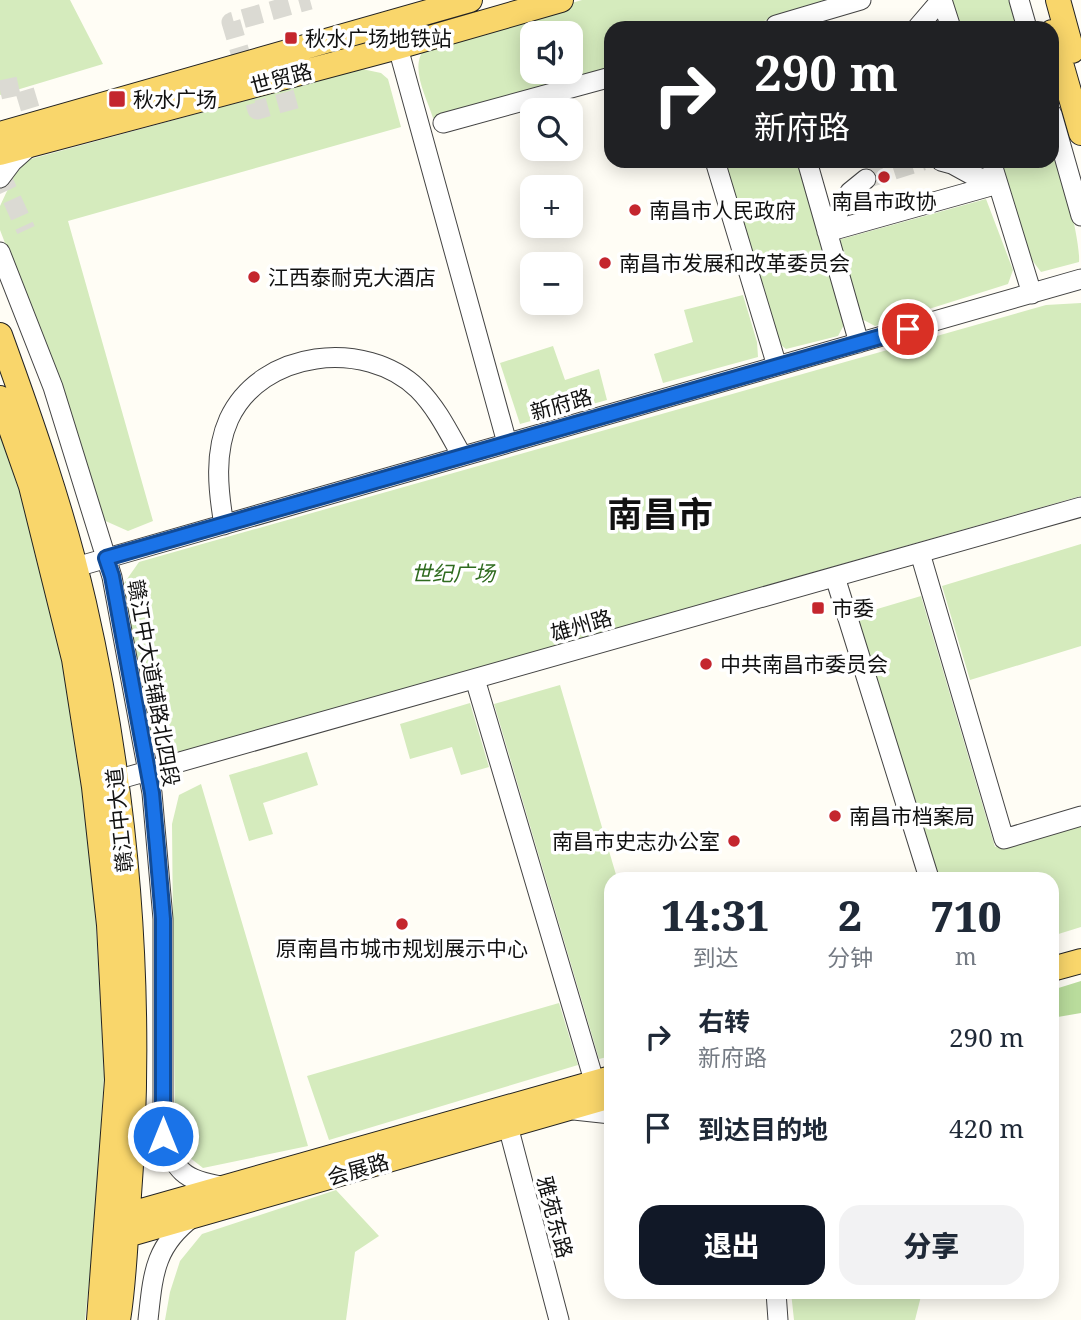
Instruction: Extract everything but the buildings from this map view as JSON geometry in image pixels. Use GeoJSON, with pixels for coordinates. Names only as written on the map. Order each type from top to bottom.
{"type":"FeatureCollection","features":[{"type":"Feature","properties":{"kind":"main road","name":"世贸路"},"geometry":{"type":"LineString","coordinates":[[0,153],[33,134],[391,22],[434,5],[470,0]]}},
{"type":"Feature","properties":{"kind":"main road","name":"世贸路"},"geometry":{"type":"LineString","coordinates":[[0,134],[33,134],[398,47],[561,0]]}},
{"type":"Feature","properties":{"kind":"main road"},"geometry":{"type":"LineString","coordinates":[[1042,0],[1048,21]]}},
{"type":"Feature","properties":{"kind":"main road"},"geometry":{"type":"LineString","coordinates":[[1058,0],[1081,82]]}},
{"type":"Feature","properties":{"kind":"main road"},"geometry":{"type":"LineString","coordinates":[[1059,57],[1081,133]]}},
{"type":"Feature","properties":{"kind":"main road","name":"赣江中大道"},"geometry":{"type":"LineString","coordinates":[[0,335],[54,492],[64,570]]}},
{"type":"Feature","properties":{"kind":"main road","name":"赣江中大道"},"geometry":{"type":"LineString","coordinates":[[0,398],[64,570],[84,604],[108,727],[105,784],[123,841],[135,1021],[132,1157],[99,1320]]}},
{"type":"Feature","properties":{"kind":"main road"},"geometry":{"type":"LineString","coordinates":[[1059,951],[1081,945]]}},
{"type":"Feature","properties":{"kind":"main road"},"geometry":{"type":"LineString","coordinates":[[1059,967],[1081,961]]}},
{"type":"Feature","properties":{"kind":"main road","name":"会展路"},"geometry":{"type":"LineString","coordinates":[[117,1228],[197,1215],[566,1109],[604,1094]]}},
{"type":"Feature","properties":{"kind":"main road","name":"会展路"},"geometry":{"type":"LineString","coordinates":[[117,1228],[226,1187],[604,1094]]}},
{"type":"Feature","properties":{"kind":"main road","name":"赣江中大道"},"geometry":{"type":"LineString","coordinates":[[117,1228],[118,1320]]}},
{"type":"Feature","properties":{"kind":"street"},"geometry":{"type":"LineString","coordinates":[[790,21],[861,0]]}},
{"type":"Feature","properties":{"kind":"street"},"geometry":{"type":"LineString","coordinates":[[923,21],[941,0],[948,21]]}},
{"type":"Feature","properties":{"kind":"street"},"geometry":{"type":"LineString","coordinates":[[1019,0],[1025,21]]}},
{"type":"Feature","properties":{"kind":"street"},"geometry":{"type":"LineString","coordinates":[[391,22],[508,443]]}},
{"type":"Feature","properties":{"kind":"street"},"geometry":{"type":"LineString","coordinates":[[443,123],[604,79]]}},
{"type":"Feature","properties":{"kind":"street"},"geometry":{"type":"LineString","coordinates":[[0,126],[33,134],[0,178]]}},
{"type":"Feature","properties":{"kind":"street"},"geometry":{"type":"LineString","coordinates":[[1059,139],[1081,216]]}},
{"type":"Feature","properties":{"kind":"street"},"geometry":{"type":"LineString","coordinates":[[717,168],[777,366]]}},
{"type":"Feature","properties":{"kind":"street"},"geometry":{"type":"LineString","coordinates":[[809,168],[859,343]]}},
{"type":"Feature","properties":{"kind":"street"},"geometry":{"type":"LineString","coordinates":[[960,168],[972,176],[998,184]]}},
{"type":"Feature","properties":{"kind":"street"},"geometry":{"type":"LineString","coordinates":[[993,168],[1032,294]]}},
{"type":"Feature","properties":{"kind":"street"},"geometry":{"type":"LineString","coordinates":[[827,232],[850,192],[866,179]]}},
{"type":"Feature","properties":{"kind":"street"},"geometry":{"type":"LineString","coordinates":[[827,232],[998,184]]}},
{"type":"Feature","properties":{"kind":"street","name":"赣江中大道辅路北四段"},"geometry":{"type":"LineString","coordinates":[[0,252],[53,387],[112,576],[148,771],[163,919],[163,1136],[172,1159],[181,1171],[198,1183],[226,1187]]}},
{"type":"Feature","properties":{"kind":"street","name":"新府路"},"geometry":{"type":"LineString","coordinates":[[64,570],[1081,279]]}},
{"type":"Feature","properties":{"kind":"street"},"geometry":{"type":"LineString","coordinates":[[223,525],[217,484],[221,448],[229,419],[243,397],[266,378],[304,361],[337,356],[376,364],[395,374],[416,387],[433,405],[462,456]]}},
{"type":"Feature","properties":{"kind":"street","name":"雄州路"},"geometry":{"type":"LineString","coordinates":[[105,784],[1081,507]]}},
{"type":"Feature","properties":{"kind":"street"},"geometry":{"type":"LineString","coordinates":[[920,553],[1004,839],[1081,816]]}},
{"type":"Feature","properties":{"kind":"street"},"geometry":{"type":"LineString","coordinates":[[835,577],[927,872]]}},
{"type":"Feature","properties":{"kind":"street"},"geometry":{"type":"LineString","coordinates":[[475,679],[604,1091]]}},
{"type":"Feature","properties":{"kind":"street","name":"雅苑东路"},"geometry":{"type":"LineString","coordinates":[[508,1126],[559,1320]]}},
{"type":"Feature","properties":{"kind":"street"},"geometry":{"type":"LineString","coordinates":[[148,1320],[154,1270],[160,1253],[169,1239],[197,1215]]}},
{"type":"Feature","properties":{"kind":"street"},"geometry":{"type":"LineString","coordinates":[[776,1299],[778,1320]]}},
{"type":"Feature","properties":{"kind":"street"},"geometry":{"type":"LineString","coordinates":[[784,1299],[785,1320]]}},
{"type":"Feature","properties":{"kind":"green space"},"geometry":{"type":"Polygon","coordinates":[[[0,0],[70,0],[103,64],[0,95],[0,0]]]}},
{"type":"Feature","properties":{"kind":"green space"},"geometry":{"type":"Polygon","coordinates":[[[582,0],[836,0],[764,21],[604,21],[604,73],[583,78],[583,21],[520,21],[520,84],[562,84],[433,118],[420,80],[419,61],[428,45],[582,0]]]}},
{"type":"Feature","properties":{"kind":"green space"},"geometry":{"type":"Polygon","coordinates":[[[952,0],[1015,0],[1021,21],[959,21],[952,0]]]}},
{"type":"Feature","properties":{"kind":"green space"},"geometry":{"type":"Polygon","coordinates":[[[362,69],[381,73],[388,79],[401,127],[68,221],[153,521],[128,531],[101,519],[37,326],[0,230],[0,206],[14,176],[27,160],[362,69]]]}},
{"type":"Feature","properties":{"kind":"green space"},"geometry":{"type":"Polygon","coordinates":[[[1059,161],[1073,219],[1079,262],[1041,272],[1032,260],[1003,168],[1059,168],[1059,161]]]}},
{"type":"Feature","properties":{"kind":"green space"},"geometry":{"type":"Polygon","coordinates":[[[727,168],[799,168],[845,323],[838,336],[786,349],[777,342],[727,168]]]}},
{"type":"Feature","properties":{"kind":"green space"},"geometry":{"type":"Polygon","coordinates":[[[986,199],[1013,270],[1008,284],[875,326],[858,317],[838,240],[986,199]]]}},
{"type":"Feature","properties":{"kind":"green space"},"geometry":{"type":"Polygon","coordinates":[[[743,295],[757,342],[758,357],[663,383],[654,354],[693,342],[684,310],[743,295]]]}},
{"type":"Feature","properties":{"kind":"green space","name":"世纪广场"},"geometry":{"type":"Polygon","coordinates":[[[1081,303],[1081,496],[182,752],[165,749],[148,732],[120,589],[139,562],[1046,305],[1081,303]]]}},
{"type":"Feature","properties":{"kind":"green space"},"geometry":{"type":"Polygon","coordinates":[[[553,346],[565,380],[599,369],[607,400],[520,424],[500,363],[553,346]]]}},
{"type":"Feature","properties":{"kind":"green space"},"geometry":{"type":"Polygon","coordinates":[[[0,429],[16,472],[54,618],[92,849],[104,1076],[94,1236],[85,1320],[0,1320],[0,429]]]}},
{"type":"Feature","properties":{"kind":"green space"},"geometry":{"type":"Polygon","coordinates":[[[1081,544],[1081,646],[970,680],[942,586],[1081,544]]]}},
{"type":"Feature","properties":{"kind":"green space"},"geometry":{"type":"Polygon","coordinates":[[[921,596],[995,847],[1081,822],[1081,927],[1059,934],[1059,872],[933,872],[857,615],[921,596]]]}},
{"type":"Feature","properties":{"kind":"green space"},"geometry":{"type":"Polygon","coordinates":[[[560,685],[615,872],[604,872],[604,1058],[599,1059],[494,704],[560,685]]]}},
{"type":"Feature","properties":{"kind":"green space"},"geometry":{"type":"Polygon","coordinates":[[[470,703],[489,767],[461,775],[452,747],[410,759],[400,724],[470,703]]]}},
{"type":"Feature","properties":{"kind":"green space"},"geometry":{"type":"Polygon","coordinates":[[[307,752],[318,785],[263,803],[273,834],[249,841],[229,775],[307,752]]]}},
{"type":"Feature","properties":{"kind":"green space"},"geometry":{"type":"Polygon","coordinates":[[[201,784],[308,1146],[203,1168],[175,1146],[172,824],[179,795],[201,784]]]}},
{"type":"Feature","properties":{"kind":"green space"},"geometry":{"type":"Polygon","coordinates":[[[1081,981],[1081,1013],[1059,1017],[1059,988],[1081,981]]]}},
{"type":"Feature","properties":{"kind":"green space"},"geometry":{"type":"Polygon","coordinates":[[[559,1003],[578,1065],[329,1140],[307,1076],[559,1003]]]}},
{"type":"Feature","properties":{"kind":"green space"},"geometry":{"type":"Polygon","coordinates":[[[336,1190],[379,1236],[355,1252],[346,1320],[165,1320],[180,1261],[202,1234],[336,1190]]]}},
{"type":"Feature","properties":{"kind":"green space"},"geometry":{"type":"Polygon","coordinates":[[[792,1299],[920,1299],[915,1320],[794,1320],[792,1299]]]}},
{"type":"Feature","properties":{"kind":"tunnel"},"geometry":{"type":"LineString","coordinates":[[296,99],[257,110],[231,22],[310,0]]}},
{"type":"Feature","properties":{"kind":"tunnel"},"geometry":{"type":"LineString","coordinates":[[0,90],[23,85],[36,128]]}},
{"type":"Feature","properties":{"kind":"tunnel"},"geometry":{"type":"LineString","coordinates":[[866,179],[901,168]]}},
{"type":"Feature","properties":{"kind":"tunnel"},"geometry":{"type":"LineString","coordinates":[[0,173],[26,230]]}},
{"type":"Feature","properties":{"kind":"place","name":"秋水广场地铁站"},"geometry":{"type":"Point","coordinates":[291,38]}},
{"type":"Feature","properties":{"kind":"place","name":"秋水广场"},"geometry":{"type":"Point","coordinates":[117,99]}},
{"type":"Feature","properties":{"kind":"place","name":"南昌市政协"},"geometry":{"type":"Point","coordinates":[884,177]}},
{"type":"Feature","properties":{"kind":"place","name":"南昌市人民政府"},"geometry":{"type":"Point","coordinates":[635,210]}},
{"type":"Feature","properties":{"kind":"place","name":"南昌市发展和改革委员会"},"geometry":{"type":"Point","coordinates":[605,263]}},
{"type":"Feature","properties":{"kind":"place","name":"江西泰耐克大酒店"},"geometry":{"type":"Point","coordinates":[254,277]}},
{"type":"Feature","properties":{"kind":"place","name":"市委"},"geometry":{"type":"Point","coordinates":[818,608]}},
{"type":"Feature","properties":{"kind":"place","name":"中共南昌市委员会"},"geometry":{"type":"Point","coordinates":[706,664]}},
{"type":"Feature","properties":{"kind":"place","name":"南昌市档案局"},"geometry":{"type":"Point","coordinates":[835,816]}},
{"type":"Feature","properties":{"kind":"place","name":"南昌市史志办公室"},"geometry":{"type":"Point","coordinates":[734,841]}},
{"type":"Feature","properties":{"kind":"place","name":"原南昌市城市规划展示中心"},"geometry":{"type":"Point","coordinates":[402,924]}},
{"type":"Feature","properties":{"kind":"district","name":"南昌市"},"geometry":{"type":"Point","coordinates":[660,513]}},
{"type":"Feature","properties":{"kind":"route"},"geometry":{"type":"LineString","coordinates":[[163,1136],[163,919],[152,793],[112,576],[106,558],[908,329]]}}]}
